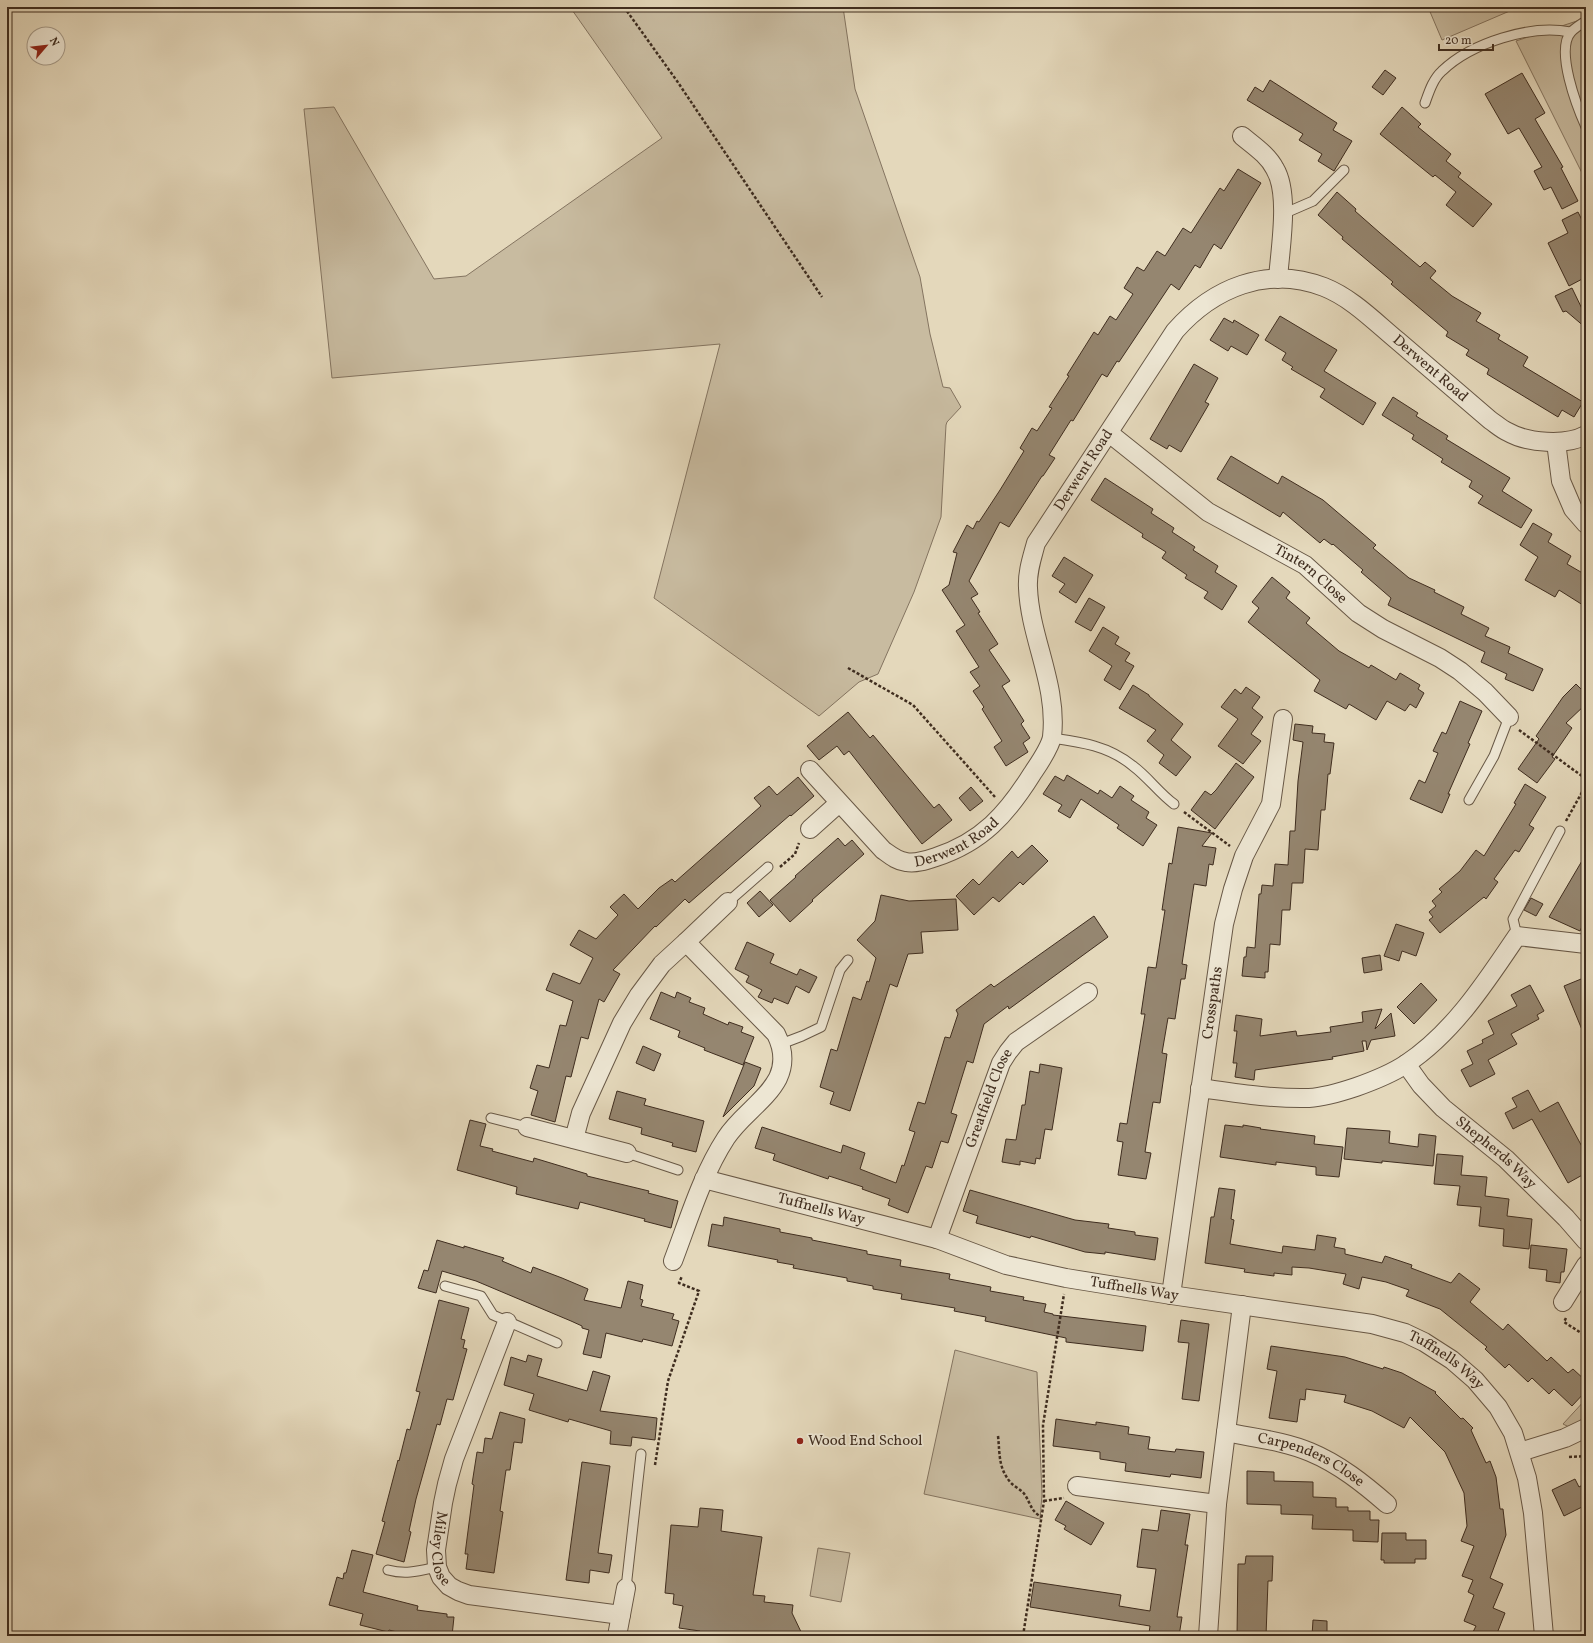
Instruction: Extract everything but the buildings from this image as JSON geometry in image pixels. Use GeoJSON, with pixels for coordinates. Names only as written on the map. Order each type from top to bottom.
{"type":"FeatureCollection","features":[{"type":"Feature","properties":{"kind":"street"},"geometry":{"type":"LineString","coordinates":[[1242,136],[1264,154],[1275,168],[1281,181],[1283,214],[1278,279]]}},
{"type":"Feature","properties":{"kind":"street","name":"Derwent Road"},"geometry":{"type":"LineString","coordinates":[[810,770],[883,850],[896,859],[907,863],[929,860],[968,843],[988,830],[1007,810],[1040,762],[1052,738],[1052,707],[1049,688],[1030,606],[1028,586],[1030,564],[1036,543],[1175,331],[1188,317],[1222,292],[1248,282],[1278,279],[1306,282],[1325,288],[1362,310],[1490,420],[1508,433],[1530,440],[1556,442],[1581,438],[1586,435]]}},
{"type":"Feature","properties":{"kind":"street","name":"Tintern Close"},"geometry":{"type":"LineString","coordinates":[[1109,433],[1208,512],[1305,565],[1358,613],[1384,629],[1460,670],[1485,692],[1509,717]]}},
{"type":"Feature","properties":{"kind":"street"},"geometry":{"type":"LineString","coordinates":[[1556,442],[1561,481],[1573,510],[1586,524]]}},
{"type":"Feature","properties":{"kind":"street","name":"Crosspaths"},"geometry":{"type":"LineString","coordinates":[[1171,1295],[1224,924],[1233,889],[1244,856],[1271,804],[1283,720]]}},
{"type":"Feature","properties":{"kind":"street"},"geometry":{"type":"LineString","coordinates":[[805,833],[839,803]]}},
{"type":"Feature","properties":{"kind":"street"},"geometry":{"type":"LineString","coordinates":[[574,1139],[581,1113],[622,1023],[639,995],[662,964],[728,902]]}},
{"type":"Feature","properties":{"kind":"street"},"geometry":{"type":"LineString","coordinates":[[1200,1088],[1273,1098],[1311,1098],[1342,1092],[1373,1081],[1406,1064],[1438,1038],[1469,1002],[1517,936],[1586,944]]}},
{"type":"Feature","properties":{"kind":"street"},"geometry":{"type":"LineString","coordinates":[[673,1261],[704,1179],[726,1136],[768,1091],[778,1078],[782,1066],[781,1044],[776,1034],[686,942]]}},
{"type":"Feature","properties":{"kind":"street","name":"Greatfield Close"},"geometry":{"type":"LineString","coordinates":[[937,1239],[1001,1063],[1016,1042],[1088,992]]}},
{"type":"Feature","properties":{"kind":"street","name":"Shepherds Way"},"geometry":{"type":"LineString","coordinates":[[1406,1064],[1421,1085],[1443,1108],[1506,1159],[1550,1202],[1586,1241]]}},
{"type":"Feature","properties":{"kind":"street"},"geometry":{"type":"LineString","coordinates":[[527,1127],[627,1153]]}},
{"type":"Feature","properties":{"kind":"street","name":"Tuffnells Way"},"geometry":{"type":"LineString","coordinates":[[704,1179],[937,1239],[1006,1265],[1066,1278],[1171,1295],[1372,1324],[1405,1333],[1424,1342],[1452,1360],[1475,1380],[1498,1407],[1513,1433],[1520,1452],[1533,1513],[1544,1636]]}},
{"type":"Feature","properties":{"kind":"street"},"geometry":{"type":"LineString","coordinates":[[1563,1302],[1586,1265]]}},
{"type":"Feature","properties":{"kind":"street"},"geometry":{"type":"LineString","coordinates":[[1208,1636],[1217,1504],[1242,1305]]}},
{"type":"Feature","properties":{"kind":"street","name":"Miley Close"},"geometry":{"type":"LineString","coordinates":[[507,1322],[454,1459],[447,1484],[436,1550],[437,1567],[441,1577],[449,1586],[468,1595],[621,1615]]}},
{"type":"Feature","properties":{"kind":"street"},"geometry":{"type":"LineString","coordinates":[[1520,1452],[1565,1438],[1586,1428]]}},
{"type":"Feature","properties":{"kind":"street","name":"Carpenders Close"},"geometry":{"type":"LineString","coordinates":[[1226,1432],[1281,1443],[1311,1452],[1341,1468],[1387,1504]]}},
{"type":"Feature","properties":{"kind":"street"},"geometry":{"type":"LineString","coordinates":[[1077,1486],[1217,1504]]}},
{"type":"Feature","properties":{"kind":"street"},"geometry":{"type":"LineString","coordinates":[[619,1636],[626,1588]]}},
{"type":"Feature","properties":{"kind":"lane"},"geometry":{"type":"LineString","coordinates":[[1586,21],[1570,32],[1567,40],[1565,58],[1567,74],[1586,127]]}},
{"type":"Feature","properties":{"kind":"lane"},"geometry":{"type":"LineString","coordinates":[[1425,103],[1432,85],[1441,71],[1461,56],[1495,39],[1534,30],[1558,29],[1570,32]]}},
{"type":"Feature","properties":{"kind":"lane"},"geometry":{"type":"LineString","coordinates":[[1283,214],[1313,202],[1344,170]]}},
{"type":"Feature","properties":{"kind":"lane"},"geometry":{"type":"LineString","coordinates":[[1469,800],[1494,756],[1509,717]]}},
{"type":"Feature","properties":{"kind":"lane"},"geometry":{"type":"LineString","coordinates":[[1052,738],[1085,743],[1112,751],[1134,766],[1161,794],[1174,804]]}},
{"type":"Feature","properties":{"kind":"lane"},"geometry":{"type":"LineString","coordinates":[[1517,936],[1513,919],[1560,831]]}},
{"type":"Feature","properties":{"kind":"lane"},"geometry":{"type":"LineString","coordinates":[[728,902],[768,867]]}},
{"type":"Feature","properties":{"kind":"lane"},"geometry":{"type":"LineString","coordinates":[[781,1044],[821,1027],[840,970],[848,960]]}},
{"type":"Feature","properties":{"kind":"lane"},"geometry":{"type":"LineString","coordinates":[[491,1118],[527,1127]]}},
{"type":"Feature","properties":{"kind":"lane"},"geometry":{"type":"LineString","coordinates":[[627,1153],[678,1170]]}},
{"type":"Feature","properties":{"kind":"lane"},"geometry":{"type":"LineString","coordinates":[[445,1286],[481,1296],[493,1315],[557,1343]]}},
{"type":"Feature","properties":{"kind":"lane"},"geometry":{"type":"LineString","coordinates":[[626,1588],[641,1454]]}},
{"type":"Feature","properties":{"kind":"lane"},"geometry":{"type":"LineString","coordinates":[[388,1570],[400,1574],[412,1573],[437,1567]]}},
{"type":"Feature","properties":{"kind":"path"},"geometry":{"type":"LineString","coordinates":[[624,7],[677,81],[822,297]]}},
{"type":"Feature","properties":{"kind":"path"},"geometry":{"type":"LineString","coordinates":[[848,668],[913,705],[1007,810]]}},
{"type":"Feature","properties":{"kind":"path"},"geometry":{"type":"LineString","coordinates":[[1509,717],[1520,731],[1586,779]]}},
{"type":"Feature","properties":{"kind":"path"},"geometry":{"type":"LineString","coordinates":[[1560,831],[1586,785]]}},
{"type":"Feature","properties":{"kind":"path"},"geometry":{"type":"LineString","coordinates":[[1174,804],[1244,856]]}},
{"type":"Feature","properties":{"kind":"path"},"geometry":{"type":"LineString","coordinates":[[768,867],[779,868],[795,854],[805,833]]}},
{"type":"Feature","properties":{"kind":"path"},"geometry":{"type":"LineString","coordinates":[[654,1471],[668,1381],[698,1291],[679,1283],[685,1269],[673,1261]]}},
{"type":"Feature","properties":{"kind":"path"},"geometry":{"type":"LineString","coordinates":[[1022,1636],[1044,1501],[1044,1425],[1066,1278]]}},
{"type":"Feature","properties":{"kind":"path"},"geometry":{"type":"LineString","coordinates":[[1563,1302],[1569,1311],[1564,1322],[1586,1336]]}},
{"type":"Feature","properties":{"kind":"path"},"geometry":{"type":"LineString","coordinates":[[998,1436],[1001,1467],[1005,1476],[1024,1494],[1036,1514],[1042,1517]]}},
{"type":"Feature","properties":{"kind":"shaded area"},"geometry":{"type":"Polygon","coordinates":[[[570,7],[843,7],[855,89],[920,277],[930,334],[943,387],[950,388],[961,407],[946,425],[941,517],[914,592],[878,674],[859,682],[819,716],[654,598],[720,344],[332,378],[304,109],[334,107],[434,279],[466,276],[662,138],[570,7]]]}},
{"type":"Feature","properties":{"kind":"shaded area"},"geometry":{"type":"Polygon","coordinates":[[[1428,7],[1519,7],[1442,40],[1428,7]]]}},
{"type":"Feature","properties":{"kind":"shaded area"},"geometry":{"type":"Polygon","coordinates":[[[1586,18],[1586,181],[1516,41],[1586,18]]]}},
{"type":"Feature","properties":{"kind":"shaded area"},"geometry":{"type":"Polygon","coordinates":[[[955,1350],[1037,1372],[1042,1495],[1040,1519],[924,1494],[955,1350]]]}},
{"type":"Feature","properties":{"kind":"shaded area"},"geometry":{"type":"Polygon","coordinates":[[[1586,1399],[1586,1434],[1585,1435],[1563,1424],[1586,1399]]]}},
{"type":"Feature","properties":{"kind":"shaded area"},"geometry":{"type":"Polygon","coordinates":[[[818,1548],[850,1553],[841,1602],[810,1596],[818,1548]]]}},
{"type":"Feature","properties":{"kind":"place","name":"Wood End School"},"geometry":{"type":"Point","coordinates":[800,1441]}}]}
